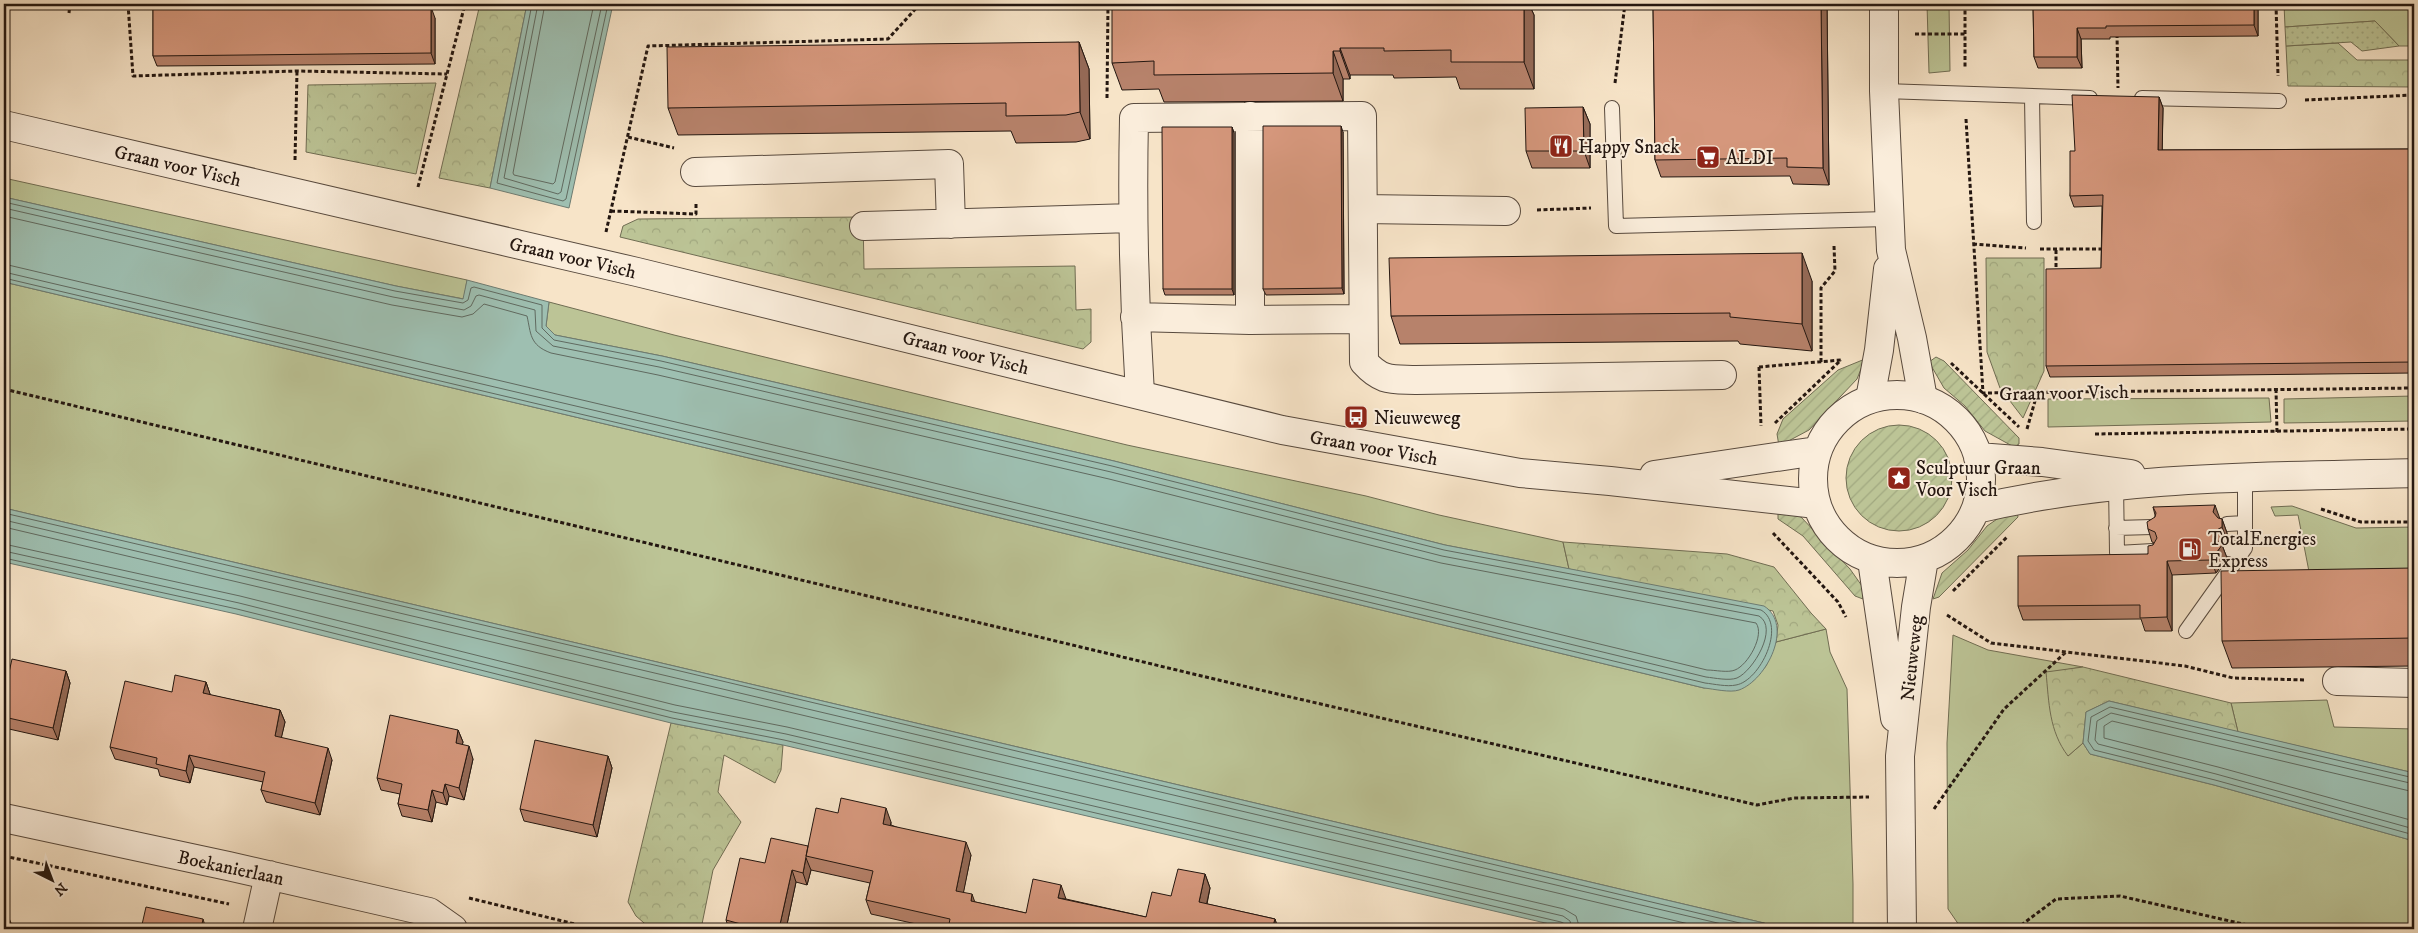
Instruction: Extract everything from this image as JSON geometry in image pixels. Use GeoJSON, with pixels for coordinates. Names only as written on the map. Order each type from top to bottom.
{"type":"FeatureCollection","features":[{"type":"Feature","properties":{"kind":"street"},"geometry":{"type":"LineString","coordinates":[[1870,399],[1880,350],[1890,250],[1884,91],[1884,4]]}},
{"type":"Feature","properties":{"kind":"street"},"geometry":{"type":"LineString","coordinates":[[1250,116],[1250,320]]}},
{"type":"Feature","properties":{"kind":"street"},"geometry":{"type":"LineString","coordinates":[[1140,394],[1132,218],[1134,118],[1362,116],[1362,319],[1364,362],[1375,374],[1387,379],[1722,375]]}},
{"type":"Feature","properties":{"kind":"street","name":"Graan voor Visch"},"geometry":{"type":"LineString","coordinates":[[4,125],[456,230],[601,251],[1282,430],[1520,474],[1610,481],[1816,504]]}},
{"type":"Feature","properties":{"kind":"street"},"geometry":{"type":"LineString","coordinates":[[695,172],[949,164],[951,224]]}},
{"type":"Feature","properties":{"kind":"street"},"geometry":{"type":"LineString","coordinates":[[1363,209],[1506,211]]}},
{"type":"Feature","properties":{"kind":"street"},"geometry":{"type":"LineString","coordinates":[[864,226],[1132,218]]}},
{"type":"Feature","properties":{"kind":"street"},"geometry":{"type":"LineString","coordinates":[[1890,250],[1912,338],[1923,399]]}},
{"type":"Feature","properties":{"kind":"street"},"geometry":{"type":"LineString","coordinates":[[1135,317],[1250,320],[1362,319]]}},
{"type":"Feature","properties":{"kind":"street"},"geometry":{"type":"LineString","coordinates":[[1895,395],[1923,399],[1948,412],[1967,431],[1978,457],[1981,485],[1976,509],[1964,531],[1946,548],[1924,559],[1900,564],[1872,560],[1848,548],[1828,528],[1816,504],[1812,476],[1817,451],[1830,429],[1848,411],[1870,399],[1895,395]]}},
{"type":"Feature","properties":{"kind":"street","name":"Graan voor Visch"},"geometry":{"type":"LineString","coordinates":[[1610,481],[1817,451]]}},
{"type":"Feature","properties":{"kind":"street"},"geometry":{"type":"LineString","coordinates":[[1978,457],[2034,461],[2116,479]]}},
{"type":"Feature","properties":{"kind":"street"},"geometry":{"type":"LineString","coordinates":[[1976,509],[2116,479],[2414,473]]}},
{"type":"Feature","properties":{"kind":"street","name":"Nieuweweg"},"geometry":{"type":"LineString","coordinates":[[1902,929],[1900,756],[1916,607],[1924,559]]}},
{"type":"Feature","properties":{"kind":"street","name":"Nieuweweg"},"geometry":{"type":"LineString","coordinates":[[1872,560],[1900,756]]}},
{"type":"Feature","properties":{"kind":"street"},"geometry":{"type":"LineString","coordinates":[[2337,681],[2414,683]]}},
{"type":"Feature","properties":{"kind":"street","name":"Boekanierlaan"},"geometry":{"type":"LineString","coordinates":[[4,818],[429,912],[453,929]]}},
{"type":"Feature","properties":{"kind":"street"},"geometry":{"type":"LineString","coordinates":[[259,920],[269,876]]}},
{"type":"Feature","properties":{"kind":"lane"},"geometry":{"type":"LineString","coordinates":[[1884,91],[2032,97],[2279,101]]}},
{"type":"Feature","properties":{"kind":"lane"},"geometry":{"type":"LineString","coordinates":[[2032,97],[2034,222]]}},
{"type":"Feature","properties":{"kind":"lane"},"geometry":{"type":"LineString","coordinates":[[1612,108],[1616,226],[1888,219]]}},
{"type":"Feature","properties":{"kind":"lane"},"geometry":{"type":"LineString","coordinates":[[2186,631],[2245,548],[2245,477]]}},
{"type":"Feature","properties":{"kind":"lane"},"geometry":{"type":"LineString","coordinates":[[2116,479],[2117,553],[2153,551]]}},
{"type":"Feature","properties":{"kind":"lane"},"geometry":{"type":"LineString","coordinates":[[2227,524],[2245,523]]}},
{"type":"Feature","properties":{"kind":"lane"},"geometry":{"type":"LineString","coordinates":[[2116,528],[2152,527]]}},
{"type":"Feature","properties":{"kind":"lane"},"geometry":{"type":"LineString","coordinates":[[2227,549],[2245,548]]}},
{"type":"Feature","properties":{"kind":"path"},"geometry":{"type":"LineString","coordinates":[[69,13],[70,4]]}},
{"type":"Feature","properties":{"kind":"path"},"geometry":{"type":"LineString","coordinates":[[128,4],[133,76],[297,71],[447,74]]}},
{"type":"Feature","properties":{"kind":"path"},"geometry":{"type":"LineString","coordinates":[[416,194],[465,4]]}},
{"type":"Feature","properties":{"kind":"path"},"geometry":{"type":"LineString","coordinates":[[601,251],[648,46],[888,39],[920,4],[928,4]]}},
{"type":"Feature","properties":{"kind":"path"},"geometry":{"type":"LineString","coordinates":[[1108,4],[1107,119],[1134,118]]}},
{"type":"Feature","properties":{"kind":"path"},"geometry":{"type":"LineString","coordinates":[[1612,108],[1625,4]]}},
{"type":"Feature","properties":{"kind":"path","name":"Graan voor Visch"},"geometry":{"type":"LineString","coordinates":[[1965,4],[1965,94],[1972,244],[1983,393],[2037,394],[2414,388]]}},
{"type":"Feature","properties":{"kind":"path"},"geometry":{"type":"LineString","coordinates":[[2276,4],[2279,101],[2414,95]]}},
{"type":"Feature","properties":{"kind":"path"},"geometry":{"type":"LineString","coordinates":[[2118,31],[2122,98]]}},
{"type":"Feature","properties":{"kind":"path"},"geometry":{"type":"LineString","coordinates":[[1884,34],[1965,34]]}},
{"type":"Feature","properties":{"kind":"path"},"geometry":{"type":"LineString","coordinates":[[286,161],[295,164],[297,71]]}},
{"type":"Feature","properties":{"kind":"path"},"geometry":{"type":"LineString","coordinates":[[611,211],[696,214],[693,153],[628,137]]}},
{"type":"Feature","properties":{"kind":"path"},"geometry":{"type":"LineString","coordinates":[[1506,211],[1615,207]]}},
{"type":"Feature","properties":{"kind":"path"},"geometry":{"type":"LineString","coordinates":[[1821,362],[1822,288],[1835,271],[1833,220]]}},
{"type":"Feature","properties":{"kind":"path"},"geometry":{"type":"LineString","coordinates":[[1972,244],[2028,248]]}},
{"type":"Feature","properties":{"kind":"path"},"geometry":{"type":"LineString","coordinates":[[2038,249],[2106,249]]}},
{"type":"Feature","properties":{"kind":"path"},"geometry":{"type":"LineString","coordinates":[[2056,250],[2056,277]]}},
{"type":"Feature","properties":{"kind":"path"},"geometry":{"type":"LineString","coordinates":[[1722,375],[1733,369],[1842,360],[1777,419],[1774,426]]}},
{"type":"Feature","properties":{"kind":"path"},"geometry":{"type":"LineString","coordinates":[[1759,367],[1760,424],[1764,431]]}},
{"type":"Feature","properties":{"kind":"path"},"geometry":{"type":"LineString","coordinates":[[4,389],[1256,690],[1757,804],[1794,798],[1872,797]]}},
{"type":"Feature","properties":{"kind":"path"},"geometry":{"type":"LineString","coordinates":[[2276,389],[2277,433]]}},
{"type":"Feature","properties":{"kind":"path"},"geometry":{"type":"LineString","coordinates":[[2026,434],[2037,394]]}},
{"type":"Feature","properties":{"kind":"path"},"geometry":{"type":"LineString","coordinates":[[2094,434],[2277,433],[2414,429]]}},
{"type":"Feature","properties":{"kind":"path"},"geometry":{"type":"LineString","coordinates":[[2318,509],[2361,522],[2414,522]]}},
{"type":"Feature","properties":{"kind":"path"},"geometry":{"type":"LineString","coordinates":[[1772,532],[1838,602]]}},
{"type":"Feature","properties":{"kind":"path"},"geometry":{"type":"LineString","coordinates":[[1944,613],[1991,643],[2185,666],[2233,678],[2337,681]]}},
{"type":"Feature","properties":{"kind":"path"},"geometry":{"type":"LineString","coordinates":[[1932,812],[2004,709],[2066,652]]}},
{"type":"Feature","properties":{"kind":"path","name":"Boekanierlaan"},"geometry":{"type":"LineString","coordinates":[[4,856],[259,920]]}},
{"type":"Feature","properties":{"kind":"path"},"geometry":{"type":"LineString","coordinates":[[463,896],[595,929]]}},
{"type":"Feature","properties":{"kind":"path"},"geometry":{"type":"LineString","coordinates":[[2016,929],[2056,899],[2120,896],[2265,929]]}},
{"type":"Feature","properties":{"kind":"green space"},"geometry":{"type":"Polygon","coordinates":[[[480,4],[527,4],[490,188],[439,178],[480,4]]]}},
{"type":"Feature","properties":{"kind":"green space"},"geometry":{"type":"Polygon","coordinates":[[[1927,4],[1949,4],[1950,71],[1929,73],[1927,4]]]}},
{"type":"Feature","properties":{"kind":"green space"},"geometry":{"type":"Polygon","coordinates":[[[2284,4],[2414,4],[2414,46],[2399,46],[2375,21],[2285,27],[2284,4]]]}},
{"type":"Feature","properties":{"kind":"green space"},"geometry":{"type":"Polygon","coordinates":[[[2375,21],[2399,46],[2362,51],[2351,42],[2286,46],[2285,27],[2375,21]]]}},
{"type":"Feature","properties":{"kind":"green space"},"geometry":{"type":"Polygon","coordinates":[[[2338,43],[2357,60],[2414,60],[2414,87],[2288,86],[2286,46],[2338,43]]]}},
{"type":"Feature","properties":{"kind":"green space"},"geometry":{"type":"Polygon","coordinates":[[[436,83],[416,174],[306,152],[308,85],[436,83]]]}},
{"type":"Feature","properties":{"kind":"green space"},"geometry":{"type":"Polygon","coordinates":[[[4,178],[467,280],[464,299],[396,286],[4,197],[4,178]]]}},
{"type":"Feature","properties":{"kind":"green space"},"geometry":{"type":"Polygon","coordinates":[[[863,217],[864,269],[1075,266],[1076,310],[1091,309],[1091,342],[1083,349],[620,237],[623,226],[638,219],[863,217]]]}},
{"type":"Feature","properties":{"kind":"green space"},"geometry":{"type":"Polygon","coordinates":[[[1986,258],[2044,258],[2044,371],[2023,418],[2000,388],[1987,352],[1986,258]]]}},
{"type":"Feature","properties":{"kind":"green space"},"geometry":{"type":"Polygon","coordinates":[[[4,282],[897,493],[1704,688],[1753,681],[1766,666],[1776,642],[1826,629],[1830,652],[1847,689],[1853,929],[1776,929],[1764,923],[4,508],[4,282]]]}},
{"type":"Feature","properties":{"kind":"green space"},"geometry":{"type":"Polygon","coordinates":[[[549,302],[674,335],[1127,445],[1366,496],[1439,515],[1563,542],[1569,569],[1445,545],[1114,461],[662,356],[555,335],[546,326],[549,302]]]}},
{"type":"Feature","properties":{"kind":"green space"},"geometry":{"type":"Polygon","coordinates":[[[1936,357],[1944,361],[2019,438],[2019,444],[2014,447],[1985,431],[1965,406],[1944,388],[1929,362],[1936,357]]]}},
{"type":"Feature","properties":{"kind":"green space"},"geometry":{"type":"Polygon","coordinates":[[[1865,359],[1857,379],[1809,430],[1779,446],[1777,434],[1783,419],[1838,370],[1865,359]]]}},
{"type":"Feature","properties":{"kind":"green space"},"geometry":{"type":"Polygon","coordinates":[[[2414,396],[2414,421],[2284,423],[2284,399],[2414,396]]]}},
{"type":"Feature","properties":{"kind":"green space"},"geometry":{"type":"Polygon","coordinates":[[[2269,398],[2271,422],[2048,427],[2048,399],[2269,398]]]}},
{"type":"Feature","properties":{"kind":"green space"},"geometry":{"type":"Polygon","coordinates":[[[1899,425],[1919,429],[1936,441],[1948,458],[1952,478],[1948,498],[1936,515],[1919,527],[1899,531],[1879,527],[1862,515],[1850,498],[1846,478],[1850,458],[1862,441],[1879,429],[1899,425]]]}},
{"type":"Feature","properties":{"kind":"green space"},"geometry":{"type":"Polygon","coordinates":[[[2292,506],[2356,528],[2414,527],[2414,588],[2312,587],[2298,515],[2275,516],[2271,507],[2292,506]]]}},
{"type":"Feature","properties":{"kind":"green space"},"geometry":{"type":"Polygon","coordinates":[[[1778,511],[1801,517],[1850,569],[1862,586],[1863,599],[1855,596],[1803,536],[1778,519],[1778,511]]]}},
{"type":"Feature","properties":{"kind":"green space"},"geometry":{"type":"Polygon","coordinates":[[[2017,511],[2018,517],[1939,597],[1933,599],[1942,573],[1968,550],[1987,526],[2003,515],[2017,511]]]}},
{"type":"Feature","properties":{"kind":"green space"},"geometry":{"type":"Polygon","coordinates":[[[1563,542],[1727,554],[1774,567],[1826,629],[1776,642],[1778,625],[1773,611],[1569,569],[1563,542]]]}},
{"type":"Feature","properties":{"kind":"green space"},"geometry":{"type":"Polygon","coordinates":[[[1953,635],[1988,650],[2083,667],[2046,673],[2068,756],[2083,743],[2090,754],[2214,785],[2414,841],[2414,929],[1967,929],[1959,925],[1948,909],[1947,743],[1953,635]]]}},
{"type":"Feature","properties":{"kind":"green space"},"geometry":{"type":"Polygon","coordinates":[[[2083,667],[2231,703],[2238,732],[2109,701],[2086,712],[2083,743],[2068,756],[2053,727],[2046,672],[2083,667]]]}},
{"type":"Feature","properties":{"kind":"green space"},"geometry":{"type":"Polygon","coordinates":[[[2327,700],[2334,727],[2414,729],[2414,773],[2238,732],[2231,703],[2327,700]]]}},
{"type":"Feature","properties":{"kind":"green space"},"geometry":{"type":"Polygon","coordinates":[[[671,723],[783,745],[781,770],[775,783],[724,755],[718,792],[741,822],[713,870],[701,929],[651,929],[636,916],[628,902],[671,723]]]}},
{"type":"Feature","properties":{"kind":"water"},"geometry":{"type":"Polygon","coordinates":[[[527,4],[613,4],[569,208],[490,188],[527,4]]]}},
{"type":"Feature","properties":{"kind":"water"},"geometry":{"type":"Polygon","coordinates":[[[4,197],[396,286],[463,299],[467,280],[549,302],[546,326],[555,335],[662,356],[1114,461],[1445,545],[1764,606],[1773,615],[1777,626],[1777,638],[1767,664],[1749,684],[1735,691],[1704,688],[897,493],[4,282],[4,197]]]}},
{"type":"Feature","properties":{"kind":"water"},"geometry":{"type":"Polygon","coordinates":[[[4,508],[1764,923],[1776,929],[1571,929],[783,745],[671,723],[236,614],[4,562],[4,508]]]}},
{"type":"Feature","properties":{"kind":"water"},"geometry":{"type":"Polygon","coordinates":[[[2109,701],[2414,773],[2414,841],[2214,785],[2090,754],[2083,743],[2086,712],[2109,701]]]}},
{"type":"Feature","properties":{"kind":"building"},"geometry":{"type":"Polygon","coordinates":[[[153,4],[412,4],[431,7],[431,53],[153,56],[153,4]]]}},
{"type":"Feature","properties":{"kind":"building"},"geometry":{"type":"Polygon","coordinates":[[[1112,4],[1524,4],[1524,62],[1451,62],[1451,50],[1384,51],[1384,48],[1340,48],[1340,51],[1333,51],[1333,73],[1154,75],[1154,61],[1112,63],[1112,4]]]}},
{"type":"Feature","properties":{"kind":"building"},"geometry":{"type":"Polygon","coordinates":[[[1653,4],[1821,4],[1823,168],[1787,167],[1787,158],[1655,160],[1653,4]]]}},
{"type":"Feature","properties":{"kind":"building"},"geometry":{"type":"Polygon","coordinates":[[[2033,4],[2254,4],[2254,25],[2106,26],[2106,28],[2077,28],[2077,57],[2034,57],[2033,4]]]}},
{"type":"Feature","properties":{"kind":"building"},"geometry":{"type":"Polygon","coordinates":[[[1079,42],[1080,112],[1066,115],[1006,116],[1006,103],[668,108],[667,47],[1079,42]]]}},
{"type":"Feature","properties":{"kind":"building"},"geometry":{"type":"Polygon","coordinates":[[[2072,95],[2159,97],[2158,150],[2414,149],[2414,362],[2046,366],[2046,269],[2101,268],[2103,195],[2070,196],[2070,151],[2075,151],[2072,95]]]}},
{"type":"Feature","properties":{"kind":"building"},"geometry":{"type":"Polygon","coordinates":[[[1583,107],[1584,151],[1526,151],[1525,108],[1583,107]]]}},
{"type":"Feature","properties":{"kind":"building"},"geometry":{"type":"Polygon","coordinates":[[[1263,126],[1341,126],[1342,288],[1263,289],[1263,126]]]}},
{"type":"Feature","properties":{"kind":"building"},"geometry":{"type":"Polygon","coordinates":[[[1162,127],[1232,127],[1232,289],[1163,289],[1162,127]]]}},
{"type":"Feature","properties":{"kind":"building"},"geometry":{"type":"Polygon","coordinates":[[[1802,253],[1802,324],[1730,317],[1730,313],[1391,316],[1389,258],[1802,253]]]}},
{"type":"Feature","properties":{"kind":"building"},"geometry":{"type":"Polygon","coordinates":[[[2215,505],[2213,512],[2218,518],[2222,519],[2222,527],[2215,531],[2213,537],[2215,541],[2222,545],[2211,560],[2167,561],[2167,617],[2140,618],[2140,605],[2018,606],[2018,556],[2148,554],[2148,546],[2153,545],[2157,538],[2155,532],[2148,529],[2147,522],[2155,517],[2156,513],[2153,507],[2215,505]]]}},
{"type":"Feature","properties":{"kind":"building"},"geometry":{"type":"Polygon","coordinates":[[[2414,568],[2414,638],[2222,641],[2221,571],[2414,568]]]}},
{"type":"Feature","properties":{"kind":"building"},"geometry":{"type":"Polygon","coordinates":[[[12,659],[66,671],[53,728],[4,717],[4,695],[12,659]]]}},
{"type":"Feature","properties":{"kind":"building"},"geometry":{"type":"Polygon","coordinates":[[[175,675],[206,682],[203,693],[280,710],[275,736],[328,748],[315,803],[261,790],[265,772],[189,755],[186,771],[156,764],[157,758],[110,747],[125,681],[172,692],[175,675]]]}},
{"type":"Feature","properties":{"kind":"building"},"geometry":{"type":"Polygon","coordinates":[[[390,715],[458,730],[456,743],[469,746],[459,788],[445,784],[443,793],[432,790],[428,810],[398,804],[402,784],[377,778],[390,715]]]}},
{"type":"Feature","properties":{"kind":"building"},"geometry":{"type":"Polygon","coordinates":[[[535,740],[608,756],[593,825],[520,809],[535,740]]]}},
{"type":"Feature","properties":{"kind":"building"},"geometry":{"type":"Polygon","coordinates":[[[841,798],[886,808],[883,824],[966,842],[956,891],[972,894],[971,901],[1026,913],[1033,879],[1061,885],[1058,898],[1146,917],[1152,892],[1171,896],[1178,869],[1205,874],[1199,902],[1275,919],[1272,929],[948,929],[950,919],[866,900],[873,871],[806,856],[816,808],[838,813],[841,798]]]}},
{"type":"Feature","properties":{"kind":"building"},"geometry":{"type":"Polygon","coordinates":[[[771,838],[808,846],[803,873],[792,870],[779,929],[751,929],[752,927],[726,920],[740,858],[765,863],[771,838]]]}},
{"type":"Feature","properties":{"kind":"building"},"geometry":{"type":"Polygon","coordinates":[[[146,907],[203,919],[201,929],[141,929],[146,907]]]}},
{"type":"Feature","properties":{"kind":"building"},"geometry":{"type":"Polygon","coordinates":[[[4,924],[28,929],[4,929],[4,924]]]}},
{"type":"Feature","properties":{"kind":"place","name":"Happy Snack"},"geometry":{"type":"Point","coordinates":[1561,146]}},
{"type":"Feature","properties":{"kind":"place","name":"ALDI"},"geometry":{"type":"Point","coordinates":[1708,157]}},
{"type":"Feature","properties":{"kind":"place","name":"Nieuweweg"},"geometry":{"type":"Point","coordinates":[1356,417]}},
{"type":"Feature","properties":{"kind":"place","name":"Sculptuur Graan Voor Visch"},"geometry":{"type":"Point","coordinates":[1899,478]}},
{"type":"Feature","properties":{"kind":"place","name":"TotalEnergies Express"},"geometry":{"type":"Point","coordinates":[2190,549]}}]}
